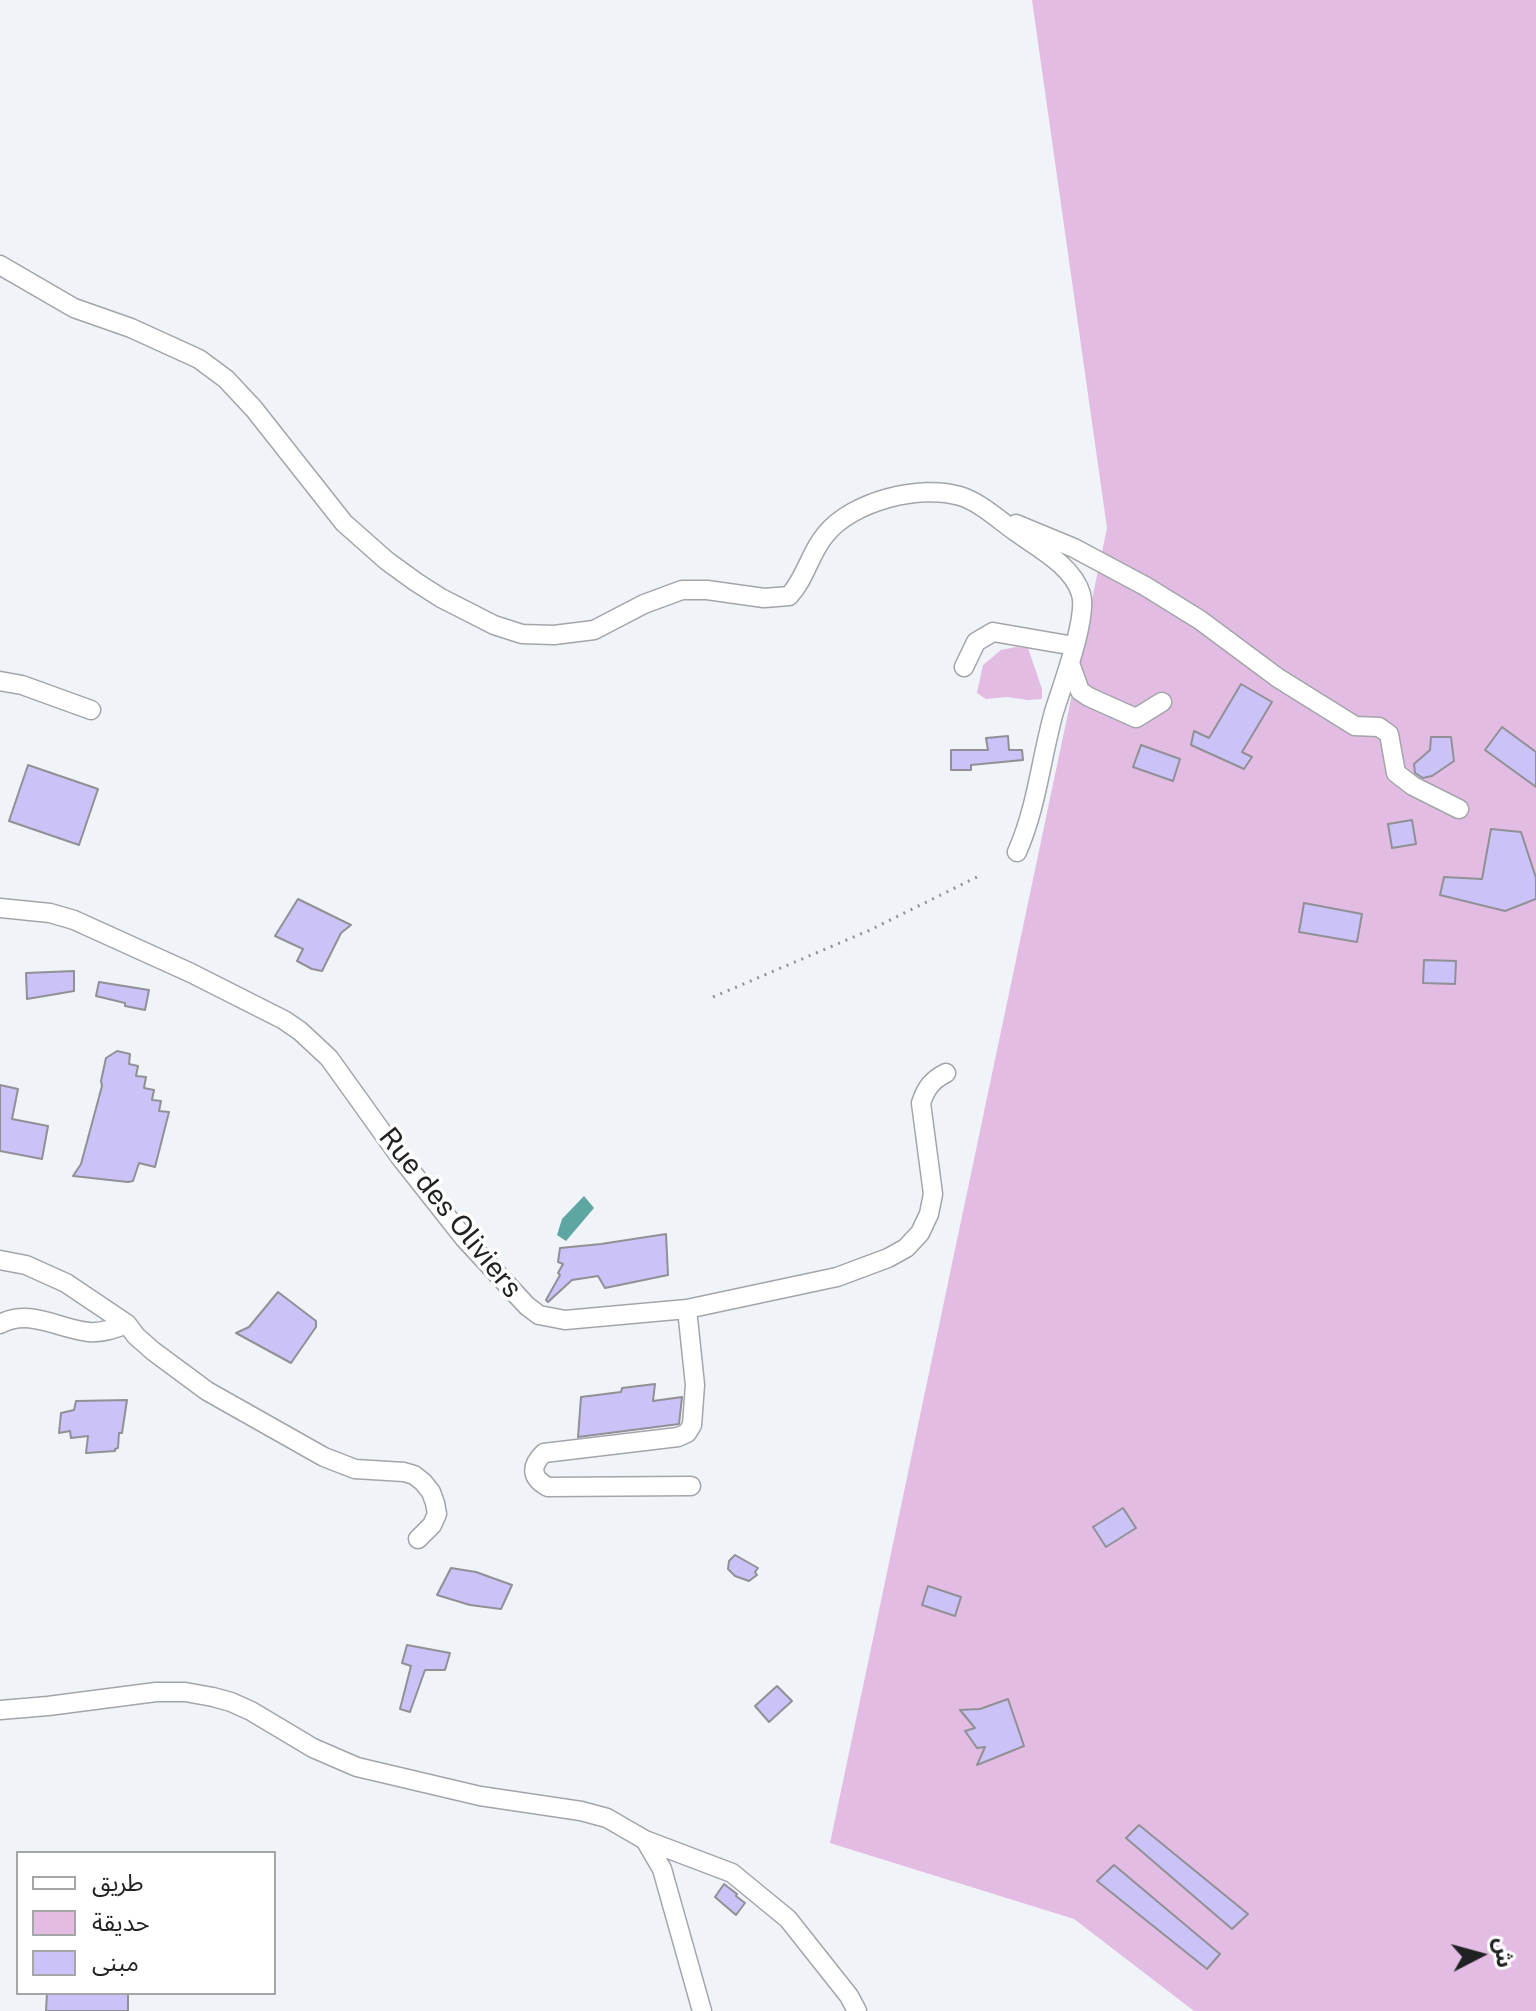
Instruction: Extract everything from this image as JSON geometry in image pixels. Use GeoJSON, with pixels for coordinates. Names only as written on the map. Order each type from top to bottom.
{"type":"FeatureCollection","features":[{"type":"Feature","properties":{"kind":"street"},"geometry":{"type":"LineString","coordinates":[[0,265],[74,308],[144,333],[199,359],[226,379],[245,399],[344,523],[387,561],[441,598],[494,625],[522,634],[554,635],[594,630],[644,604],[682,590],[707,590],[764,598],[789,596],[799,585],[824,535],[840,519],[871,504],[906,493],[933,490],[963,496],[1061,565],[1076,582],[1082,596],[1072,654],[1054,713],[1028,827],[1017,852]]}},
{"type":"Feature","properties":{"kind":"street"},"geometry":{"type":"LineString","coordinates":[[988,512],[1074,548],[1145,586],[1200,620],[1278,678],[1355,726],[1379,727],[1389,734],[1396,773],[1413,786],[1459,809]]}},
{"type":"Feature","properties":{"kind":"street"},"geometry":{"type":"LineString","coordinates":[[964,667],[976,642],[993,632],[1072,654]]}},
{"type":"Feature","properties":{"kind":"street"},"geometry":{"type":"LineString","coordinates":[[1072,654],[1080,691],[1089,697],[1136,718],[1162,702]]}},
{"type":"Feature","properties":{"kind":"street"},"geometry":{"type":"LineString","coordinates":[[0,681],[22,685],[91,710]]}},
{"type":"Feature","properties":{"kind":"street","name":"Rue des Oliviers"},"geometry":{"type":"LineString","coordinates":[[0,908],[50,913],[74,920],[191,973],[300,1031],[329,1058],[400,1157],[464,1238],[527,1306],[539,1315],[565,1320],[687,1309],[837,1277],[906,1248],[920,1233],[929,1214],[933,1194],[921,1103],[925,1090],[934,1079],[946,1073]]}},
{"type":"Feature","properties":{"kind":"street"},"geometry":{"type":"LineString","coordinates":[[0,1260],[26,1265],[66,1283],[127,1324],[153,1351],[207,1391],[324,1457],[355,1469],[414,1475],[431,1492],[437,1514],[432,1525],[418,1539]]}},
{"type":"Feature","properties":{"kind":"street"},"geometry":{"type":"LineString","coordinates":[[687,1309],[695,1385],[692,1425],[687,1433],[678,1437],[544,1453],[536,1461],[534,1472],[539,1482],[548,1487],[691,1486]]}},
{"type":"Feature","properties":{"kind":"street"},"geometry":{"type":"LineString","coordinates":[[0,1324],[10,1319],[35,1319],[90,1332],[109,1331],[127,1324]]}},
{"type":"Feature","properties":{"kind":"street"},"geometry":{"type":"LineString","coordinates":[[0,1710],[156,1692],[185,1692],[213,1697],[251,1711],[313,1748],[357,1767],[480,1796],[581,1811],[607,1818],[645,1840],[732,1873],[788,1919],[849,1996],[857,2011]]}},
{"type":"Feature","properties":{"kind":"street"},"geometry":{"type":"LineString","coordinates":[[645,1840],[662,1869],[702,2011]]}},
{"type":"Feature","properties":{"kind":"path"},"geometry":{"type":"LineString","coordinates":[[713,997],[870,930],[981,875]]}},
{"type":"Feature","properties":{"kind":"green space"},"geometry":{"type":"Polygon","coordinates":[[[1032,0],[1536,0],[1536,2011],[1194,2011],[1074,1919],[830,1843],[1107,528],[1032,0]]]}},
{"type":"Feature","properties":{"kind":"green space"},"geometry":{"type":"Polygon","coordinates":[[[1028,648],[1042,689],[1042,699],[986,699],[977,693],[983,665],[1001,650],[1028,648]]]}},
{"type":"Feature","properties":{"kind":"shaded area"},"geometry":{"type":"Polygon","coordinates":[[[584,1196],[594,1208],[566,1241],[557,1235],[562,1219],[584,1196]]]}},
{"type":"Feature","properties":{"kind":"building"},"geometry":{"type":"Polygon","coordinates":[[[1241,684],[1272,702],[1242,752],[1252,757],[1244,769],[1191,745],[1194,731],[1209,738],[1241,684]]]}},
{"type":"Feature","properties":{"kind":"building"},"geometry":{"type":"Polygon","coordinates":[[[1502,727],[1536,752],[1536,787],[1485,750],[1502,727]]]}},
{"type":"Feature","properties":{"kind":"building"},"geometry":{"type":"Polygon","coordinates":[[[1008,736],[1009,750],[1022,750],[1023,760],[971,765],[971,770],[951,770],[951,750],[988,750],[986,738],[1008,736]]]}},
{"type":"Feature","properties":{"kind":"building"},"geometry":{"type":"Polygon","coordinates":[[[1431,737],[1451,737],[1454,761],[1432,776],[1423,778],[1415,773],[1414,764],[1430,750],[1431,737]]]}},
{"type":"Feature","properties":{"kind":"building"},"geometry":{"type":"Polygon","coordinates":[[[1141,745],[1180,759],[1173,781],[1133,767],[1141,745]]]}},
{"type":"Feature","properties":{"kind":"building"},"geometry":{"type":"Polygon","coordinates":[[[28,765],[98,789],[79,845],[9,821],[28,765]]]}},
{"type":"Feature","properties":{"kind":"building"},"geometry":{"type":"Polygon","coordinates":[[[1412,820],[1416,844],[1392,848],[1388,824],[1412,820]]]}},
{"type":"Feature","properties":{"kind":"building"},"geometry":{"type":"Polygon","coordinates":[[[1491,829],[1521,832],[1536,878],[1536,899],[1505,911],[1440,895],[1444,877],[1482,879],[1491,829]]]}},
{"type":"Feature","properties":{"kind":"building"},"geometry":{"type":"Polygon","coordinates":[[[298,899],[351,925],[341,933],[322,971],[297,961],[303,949],[275,936],[298,899]]]}},
{"type":"Feature","properties":{"kind":"building"},"geometry":{"type":"Polygon","coordinates":[[[1304,903],[1362,914],[1357,942],[1299,932],[1304,903]]]}},
{"type":"Feature","properties":{"kind":"building"},"geometry":{"type":"Polygon","coordinates":[[[1424,960],[1456,961],[1455,984],[1423,983],[1424,960]]]}},
{"type":"Feature","properties":{"kind":"building"},"geometry":{"type":"Polygon","coordinates":[[[74,971],[74,991],[27,999],[26,973],[74,971]]]}},
{"type":"Feature","properties":{"kind":"building"},"geometry":{"type":"Polygon","coordinates":[[[99,982],[149,990],[145,1010],[96,996],[99,982]]]}},
{"type":"Feature","properties":{"kind":"building"},"geometry":{"type":"Polygon","coordinates":[[[117,1051],[130,1054],[129,1064],[138,1066],[136,1076],[146,1077],[144,1088],[154,1090],[152,1100],[161,1101],[159,1111],[169,1112],[155,1167],[139,1163],[133,1181],[128,1182],[73,1176],[81,1164],[102,1086],[106,1058],[117,1051]]]}},
{"type":"Feature","properties":{"kind":"building"},"geometry":{"type":"Polygon","coordinates":[[[0,1085],[18,1089],[12,1119],[48,1126],[42,1159],[0,1151],[0,1085]]]}},
{"type":"Feature","properties":{"kind":"building"},"geometry":{"type":"Polygon","coordinates":[[[666,1234],[668,1275],[605,1288],[598,1276],[572,1280],[548,1302],[546,1300],[563,1264],[558,1262],[560,1248],[666,1234]]]}},
{"type":"Feature","properties":{"kind":"building"},"geometry":{"type":"Polygon","coordinates":[[[278,1292],[316,1321],[316,1327],[291,1363],[236,1333],[249,1327],[278,1292]]]}},
{"type":"Feature","properties":{"kind":"building"},"geometry":{"type":"Polygon","coordinates":[[[655,1384],[653,1401],[682,1397],[679,1424],[578,1437],[581,1397],[655,1384]]]}},
{"type":"Feature","properties":{"kind":"building"},"geometry":{"type":"Polygon","coordinates":[[[127,1400],[122,1433],[119,1433],[115,1451],[86,1453],[88,1436],[71,1438],[70,1431],[59,1433],[61,1413],[74,1410],[76,1401],[127,1400]]]}},
{"type":"Feature","properties":{"kind":"building"},"geometry":{"type":"Polygon","coordinates":[[[1123,1508],[1136,1528],[1106,1547],[1093,1527],[1123,1508]]]}},
{"type":"Feature","properties":{"kind":"building"},"geometry":{"type":"Polygon","coordinates":[[[735,1555],[758,1568],[755,1572],[757,1575],[749,1581],[735,1576],[728,1569],[729,1561],[735,1555]]]}},
{"type":"Feature","properties":{"kind":"building"},"geometry":{"type":"Polygon","coordinates":[[[451,1568],[476,1572],[512,1585],[501,1609],[470,1605],[437,1595],[451,1568]]]}},
{"type":"Feature","properties":{"kind":"building"},"geometry":{"type":"Polygon","coordinates":[[[928,1586],[961,1597],[955,1616],[922,1605],[928,1586]]]}},
{"type":"Feature","properties":{"kind":"building"},"geometry":{"type":"Polygon","coordinates":[[[407,1645],[450,1653],[445,1670],[425,1670],[410,1712],[400,1709],[411,1666],[402,1663],[407,1645]]]}},
{"type":"Feature","properties":{"kind":"building"},"geometry":{"type":"Polygon","coordinates":[[[777,1686],[792,1701],[769,1722],[755,1706],[777,1686]]]}},
{"type":"Feature","properties":{"kind":"building"},"geometry":{"type":"Polygon","coordinates":[[[1008,1699],[1024,1746],[977,1765],[985,1747],[977,1748],[965,1731],[975,1728],[960,1710],[980,1709],[1008,1699]]]}},
{"type":"Feature","properties":{"kind":"building"},"geometry":{"type":"Polygon","coordinates":[[[1139,1825],[1248,1914],[1232,1929],[1126,1838],[1139,1825]]]}},
{"type":"Feature","properties":{"kind":"building"},"geometry":{"type":"Polygon","coordinates":[[[1114,1865],[1220,1954],[1207,1969],[1097,1881],[1114,1865]]]}},
{"type":"Feature","properties":{"kind":"building"},"geometry":{"type":"Polygon","coordinates":[[[724,1884],[745,1903],[736,1915],[715,1897],[724,1884]]]}},
{"type":"Feature","properties":{"kind":"building"},"geometry":{"type":"Polygon","coordinates":[[[47,1995],[128,1995],[128,2011],[46,2011],[47,1995]]]}}]}
